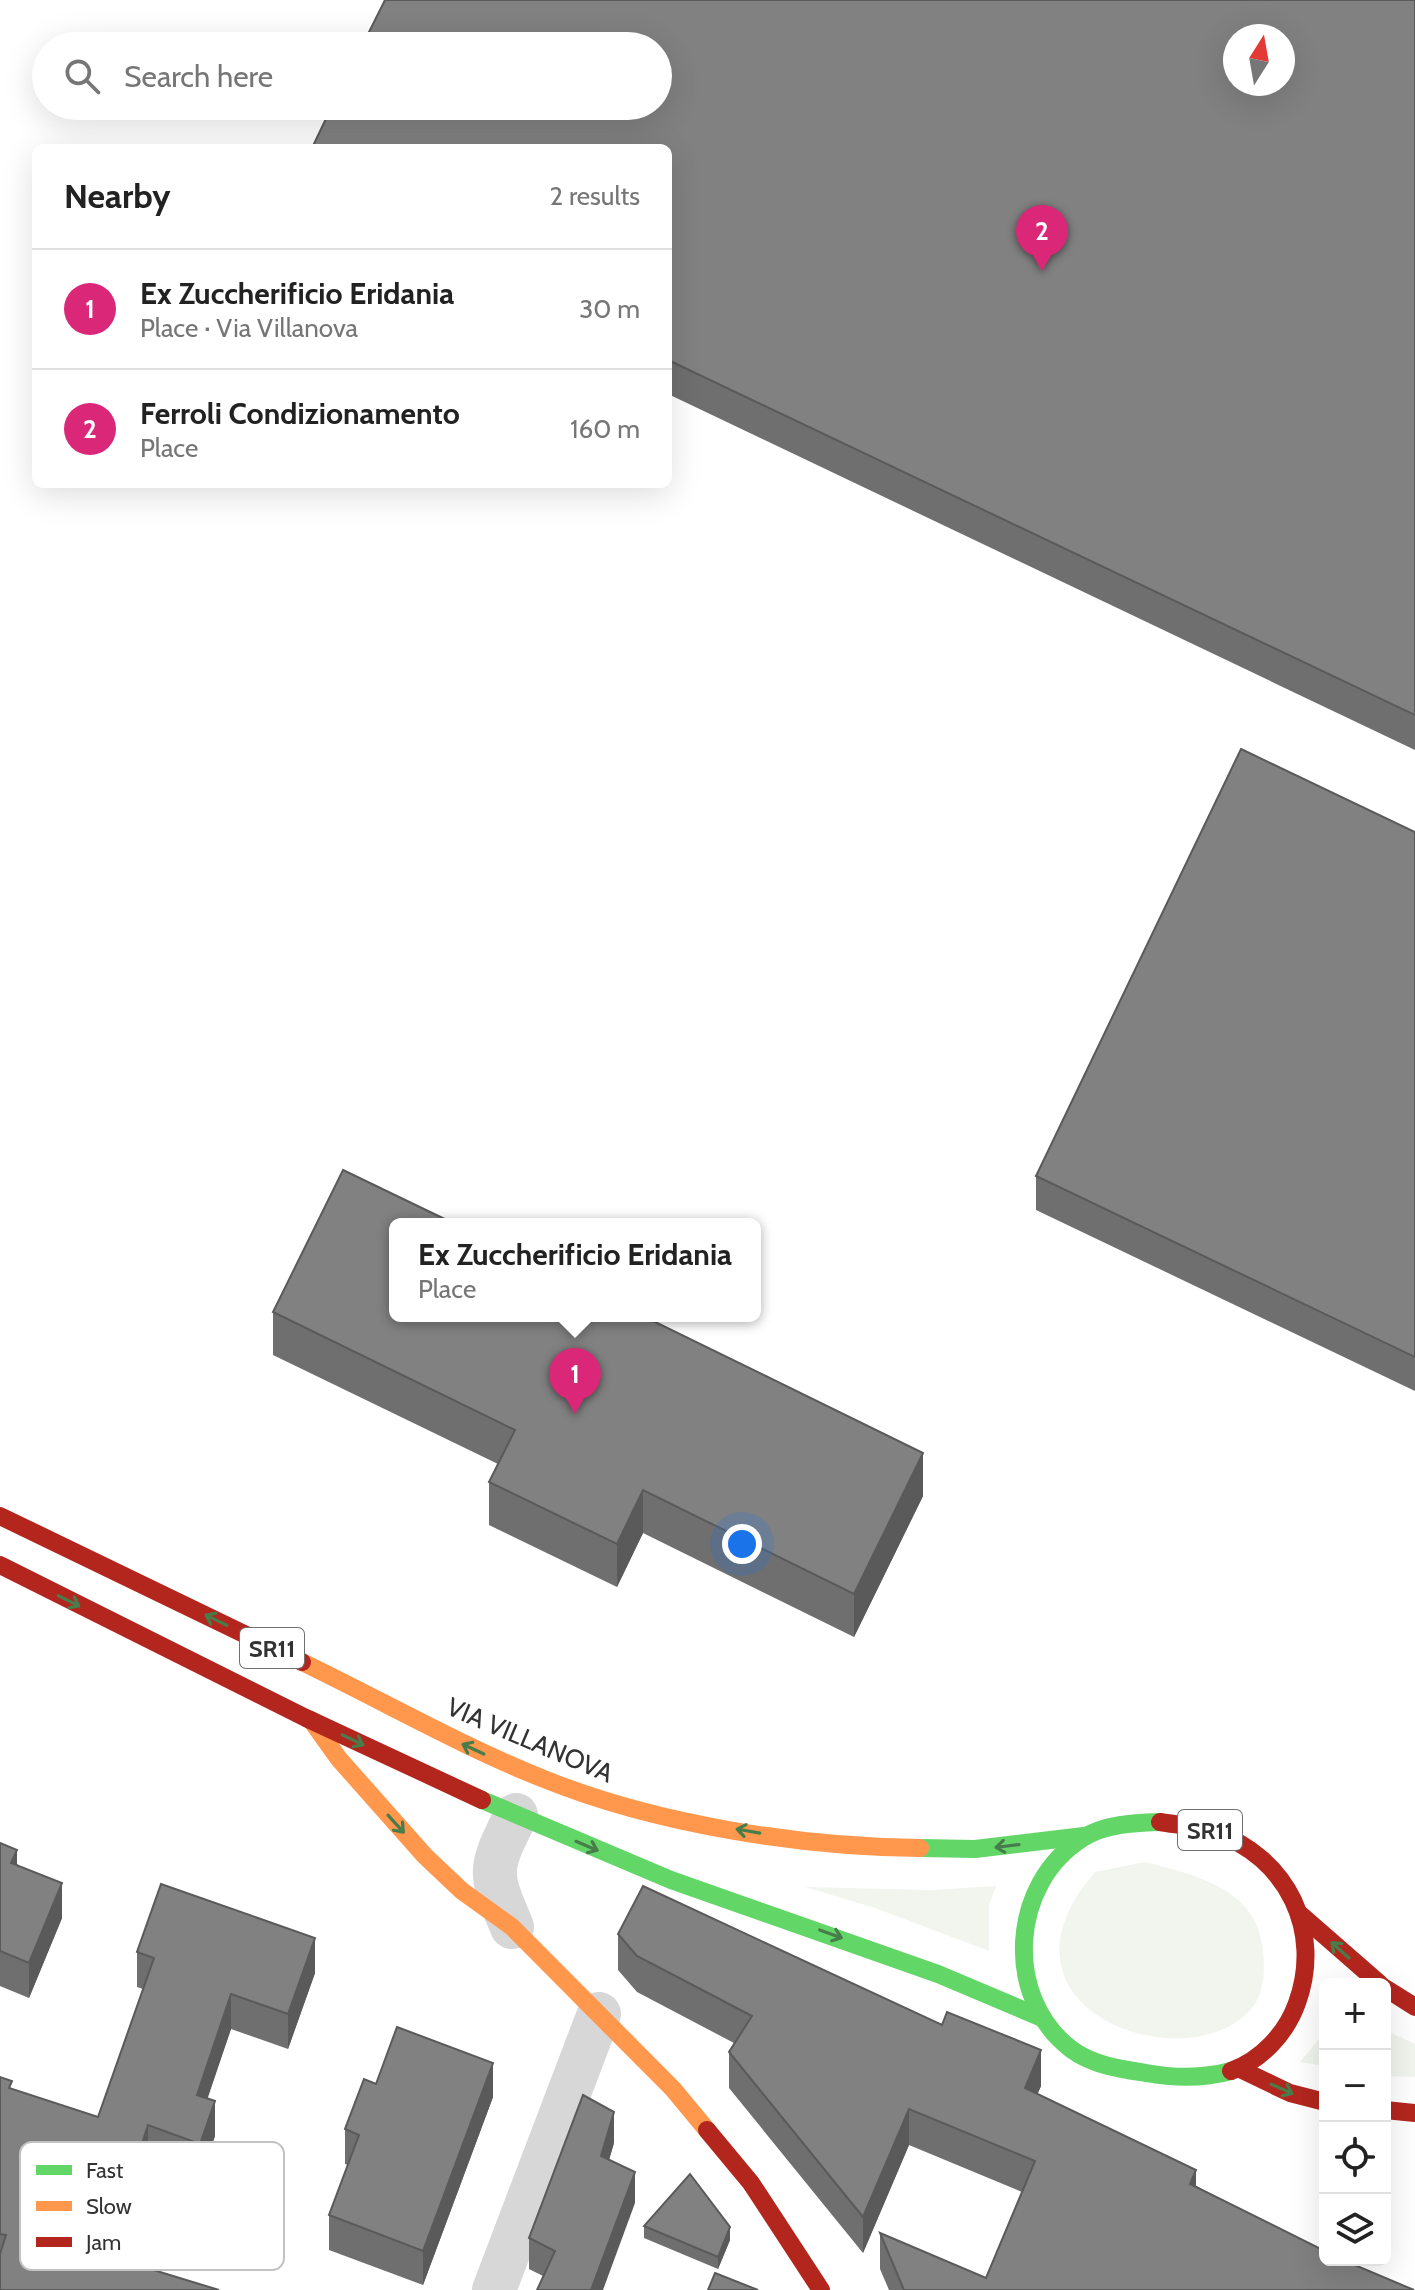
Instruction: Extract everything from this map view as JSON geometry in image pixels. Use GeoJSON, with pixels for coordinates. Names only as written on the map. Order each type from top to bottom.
{"type":"FeatureCollection","features":[{"type":"Feature","properties":{"kind":"main road","name":"VIA VILLANOVA"},"geometry":{"type":"LineString","coordinates":[[0,1516],[374,1697],[469,1747],[545,1780],[632,1810],[787,1838],[876,1848],[975,1849],[1084,1836]]}},
{"type":"Feature","properties":{"kind":"main road","name":"SR11"},"geometry":{"type":"LineString","coordinates":[[0,1565],[311,1720],[516,1815],[682,1884],[968,1983],[1042,2018],[1072,2051],[1098,2062],[1176,2077],[1240,2069]]}},
{"type":"Feature","properties":{"kind":"main road"},"geometry":{"type":"LineString","coordinates":[[311,1720],[339,1759],[425,1856],[462,1891],[512,1927],[673,2089],[751,2183],[821,2290]]}},
{"type":"Feature","properties":{"kind":"main road","name":"SR11"},"geometry":{"type":"LineString","coordinates":[[1084,1836],[1119,1827],[1160,1822],[1208,1828],[1231,1839],[1272,1871],[1292,1894],[1301,1915],[1373,1978]]}},
{"type":"Feature","properties":{"kind":"main road"},"geometry":{"type":"LineString","coordinates":[[1042,2018],[1022,1965],[1034,1898],[1054,1861],[1084,1836]]}},
{"type":"Feature","properties":{"kind":"main road"},"geometry":{"type":"LineString","coordinates":[[1301,1915],[1307,1960],[1304,1983],[1290,2020],[1266,2051],[1240,2069],[1290,2093],[1319,2100]]}},
{"type":"Feature","properties":{"kind":"main road"},"geometry":{"type":"LineString","coordinates":[[1391,1992],[1415,2007]]}},
{"type":"Feature","properties":{"kind":"main road"},"geometry":{"type":"LineString","coordinates":[[1391,2111],[1415,2113]]}},
{"type":"Feature","properties":{"kind":"street"},"geometry":{"type":"LineString","coordinates":[[512,1927],[494,1884],[493,1861],[516,1815]]}},
{"type":"Feature","properties":{"kind":"street"},"geometry":{"type":"LineString","coordinates":[[494,2290],[599,2014]]}},
{"type":"Feature","properties":{"kind":"shaded area"},"geometry":{"type":"Polygon","coordinates":[[[1145,1862],[1218,1886],[1247,1909],[1257,1925],[1264,1960],[1260,1994],[1252,2008],[1222,2030],[1184,2038],[1143,2035],[1105,2020],[1076,1996],[1060,1962],[1065,1921],[1095,1872],[1145,1862]]]}},
{"type":"Feature","properties":{"kind":"shaded area"},"geometry":{"type":"Polygon","coordinates":[[[996,1886],[989,1905],[989,1951],[875,1908],[805,1887],[932,1890],[996,1886]]]}},
{"type":"Feature","properties":{"kind":"shaded area"},"geometry":{"type":"Polygon","coordinates":[[[1391,2033],[1415,2044],[1415,2077],[1391,2076],[1391,2033]]]}},
{"type":"Feature","properties":{"kind":"shaded area"},"geometry":{"type":"Polygon","coordinates":[[[1319,2039],[1319,2065],[1300,2062],[1319,2039]]]}},
{"type":"Feature","properties":{"kind":"building"},"geometry":{"type":"Polygon","coordinates":[[[385,0],[1415,0],[1415,715],[672,362],[672,144],[314,144],[325,120],[672,120],[672,32],[369,32],[385,0]]]}},
{"type":"Feature","properties":{"kind":"building"},"geometry":{"type":"Polygon","coordinates":[[[1241,749],[1415,832],[1415,1357],[1036,1176],[1241,749]]]}},
{"type":"Feature","properties":{"kind":"building"},"geometry":{"type":"Polygon","coordinates":[[[343,1170],[443,1218],[389,1218],[389,1322],[655,1322],[923,1453],[854,1594],[643,1490],[617,1544],[489,1482],[515,1430],[273,1312],[343,1170]]]}},
{"type":"Feature","properties":{"kind":"building"},"geometry":{"type":"Polygon","coordinates":[[[0,1843],[17,1850],[11,1863],[62,1883],[29,1963],[0,1951],[0,1843]]]}},
{"type":"Feature","properties":{"kind":"building"},"geometry":{"type":"Polygon","coordinates":[[[161,1884],[315,1938],[288,2014],[231,1994],[197,2095],[215,2101],[201,2142],[148,2125],[142,2142],[20,2142],[20,2270],[154,2270],[219,2290],[0,2290],[0,2254],[6,2235],[0,2234],[0,2077],[12,2081],[9,2088],[98,2117],[154,1958],[137,1952],[161,1884]]]}},
{"type":"Feature","properties":{"kind":"building"},"geometry":{"type":"Polygon","coordinates":[[[643,1886],[942,2025],[947,2012],[1041,2050],[1025,2088],[1196,2170],[1190,2184],[1319,2248],[1319,2266],[1357,2266],[1414,2290],[904,2290],[880,2233],[986,2278],[1035,2161],[909,2109],[863,2217],[729,2052],[752,2016],[637,1956],[618,1934],[643,1886]]]}},
{"type":"Feature","properties":{"kind":"building"},"geometry":{"type":"Polygon","coordinates":[[[397,2027],[493,2063],[423,2251],[329,2215],[359,2135],[345,2129],[364,2079],[376,2084],[397,2027]]]}},
{"type":"Feature","properties":{"kind":"building"},"geometry":{"type":"Polygon","coordinates":[[[583,2095],[614,2112],[601,2156],[635,2172],[591,2290],[537,2290],[555,2251],[529,2238],[583,2095]]]}},
{"type":"Feature","properties":{"kind":"building"},"geometry":{"type":"Polygon","coordinates":[[[690,2174],[730,2227],[718,2257],[644,2226],[690,2174]]]}},
{"type":"Feature","properties":{"kind":"building"},"geometry":{"type":"Polygon","coordinates":[[[715,2273],[758,2290],[708,2290],[715,2273]]]}},
{"type":"Feature","properties":{"kind":"traffic: fast"},"geometry":{"type":"LineString","coordinates":[[482,1800],[671,1880],[938,1974],[1042,2018]]}},
{"type":"Feature","properties":{"kind":"traffic: fast"},"geometry":{"type":"LineString","coordinates":[[1160,1822],[1120,1825],[1092,1833],[1059,1858],[1041,1883],[1029,1911],[1024,1941],[1026,1971],[1034,2000],[1049,2027],[1071,2049],[1097,2063],[1178,2077],[1231,2071]]}},
{"type":"Feature","properties":{"kind":"traffic: fast"},"geometry":{"type":"LineString","coordinates":[[920,1848],[975,1849],[1084,1836]]}},
{"type":"Feature","properties":{"kind":"traffic: slow"},"geometry":{"type":"LineString","coordinates":[[302,1662],[513,1766],[633,1809],[778,1838],[920,1848]]}},
{"type":"Feature","properties":{"kind":"traffic: slow"},"geometry":{"type":"LineString","coordinates":[[311,1720],[339,1759],[425,1856],[462,1891],[512,1927],[673,2089],[707,2130]]}},
{"type":"Feature","properties":{"kind":"traffic: jam"},"geometry":{"type":"LineString","coordinates":[[0,1516],[302,1662]]}},
{"type":"Feature","properties":{"kind":"traffic: jam"},"geometry":{"type":"LineString","coordinates":[[0,1565],[306,1718],[482,1800]]}},
{"type":"Feature","properties":{"kind":"traffic: jam"},"geometry":{"type":"LineString","coordinates":[[1160,1822],[1214,1832],[1262,1859],[1280,1878],[1302,1924],[1304,1976],[1292,2014],[1279,2035],[1262,2053],[1231,2071]]}},
{"type":"Feature","properties":{"kind":"traffic: jam"},"geometry":{"type":"LineString","coordinates":[[1301,1915],[1373,1978]]}},
{"type":"Feature","properties":{"kind":"traffic: jam"},"geometry":{"type":"LineString","coordinates":[[1391,1992],[1415,2007]]}},
{"type":"Feature","properties":{"kind":"traffic: jam"},"geometry":{"type":"LineString","coordinates":[[1240,2069],[1290,2093],[1319,2100]]}},
{"type":"Feature","properties":{"kind":"traffic: jam"},"geometry":{"type":"LineString","coordinates":[[1391,2111],[1415,2113]]}},
{"type":"Feature","properties":{"kind":"traffic: jam"},"geometry":{"type":"LineString","coordinates":[[707,2130],[751,2183],[821,2290]]}},
{"type":"Feature","properties":{"kind":"place","name":"Ferroli Condizionamento"},"geometry":{"type":"Point","coordinates":[1042,271]}},
{"type":"Feature","properties":{"kind":"place","name":"Ex Zuccherificio Eridania"},"geometry":{"type":"Point","coordinates":[575,1414]}}]}
